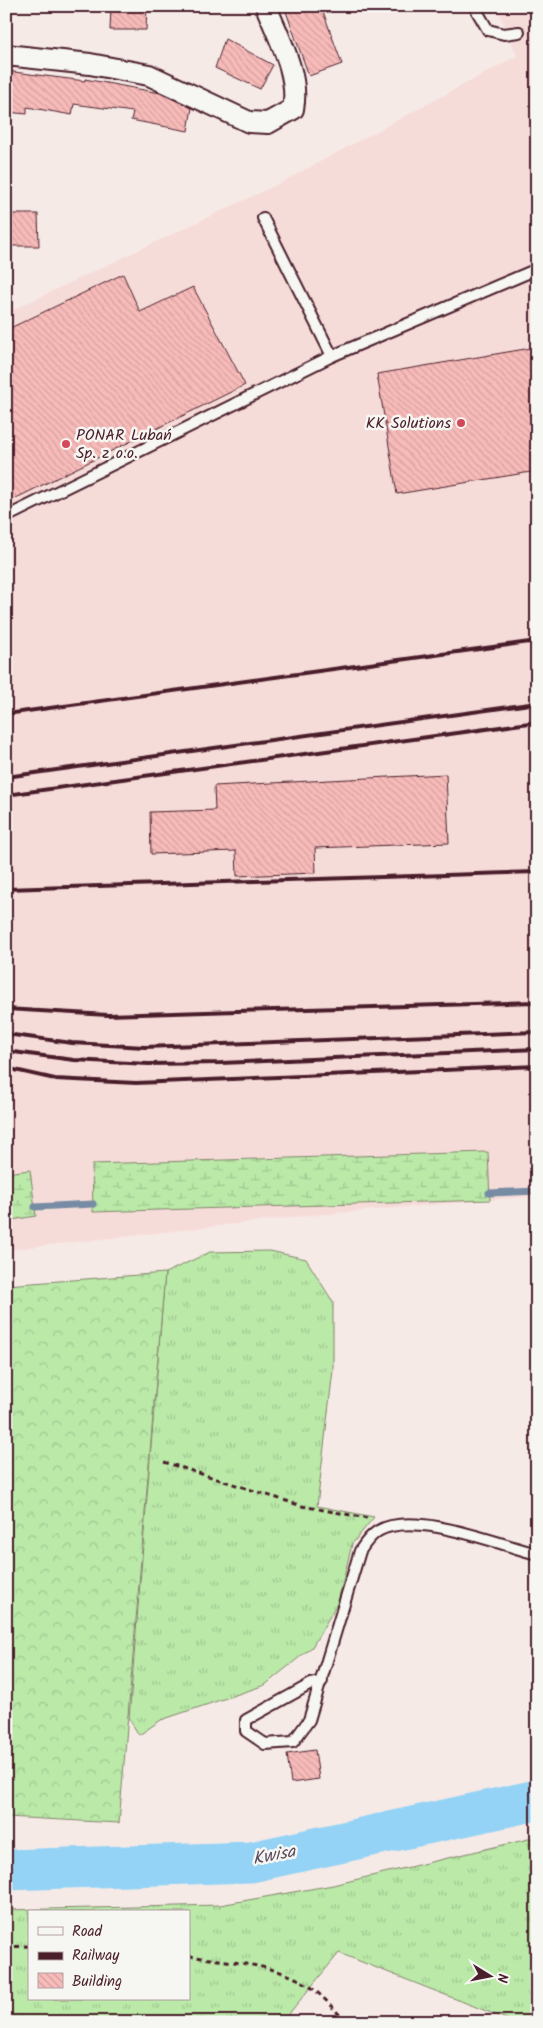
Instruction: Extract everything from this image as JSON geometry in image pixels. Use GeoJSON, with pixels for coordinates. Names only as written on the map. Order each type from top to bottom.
{"type":"FeatureCollection","features":[{"type":"Feature","properties":{"kind":"street"},"geometry":{"type":"LineString","coordinates":[[6,55],[90,64],[149,74],[248,122],[268,123],[293,108],[296,95],[293,78],[266,6]]}},
{"type":"Feature","properties":{"kind":"lane"},"geometry":{"type":"LineString","coordinates":[[474,6],[488,30],[504,34],[519,32]]}},
{"type":"Feature","properties":{"kind":"lane"},"geometry":{"type":"LineString","coordinates":[[263,218],[332,356]]}},
{"type":"Feature","properties":{"kind":"lane"},"geometry":{"type":"LineString","coordinates":[[6,517],[332,356],[537,269]]}},
{"type":"Feature","properties":{"kind":"lane"},"geometry":{"type":"LineString","coordinates":[[322,1681],[311,1684],[246,1720],[246,1731],[265,1744],[293,1742],[309,1720],[322,1681],[360,1551],[368,1539],[378,1531],[404,1524],[469,1534],[537,1554]]}},
{"type":"Feature","properties":{"kind":"path"},"geometry":{"type":"LineString","coordinates":[[164,1462],[302,1506],[404,1524]]}},
{"type":"Feature","properties":{"kind":"path"},"geometry":{"type":"LineString","coordinates":[[6,1947],[28,1946]]}},
{"type":"Feature","properties":{"kind":"path"},"geometry":{"type":"LineString","coordinates":[[190,1956],[243,1964],[292,1977],[319,1994],[346,2022]]}},
{"type":"Feature","properties":{"kind":"shaded area"},"geometry":{"type":"Polygon","coordinates":[[[496,6],[537,6],[537,1196],[305,1216],[6,1250],[6,313],[282,182],[517,56],[496,6]]]}},
{"type":"Feature","properties":{"kind":"green space"},"geometry":{"type":"Polygon","coordinates":[[[488,1152],[490,1200],[93,1212],[92,1164],[488,1152]]]}},
{"type":"Feature","properties":{"kind":"green space"},"geometry":{"type":"Polygon","coordinates":[[[30,1170],[36,1216],[6,1221],[6,1173],[30,1170]]]}},
{"type":"Feature","properties":{"kind":"green space"},"geometry":{"type":"Polygon","coordinates":[[[270,1251],[306,1259],[333,1302],[333,1370],[317,1506],[374,1517],[352,1544],[338,1602],[312,1647],[265,1685],[161,1720],[139,1735],[129,1719],[165,1273],[210,1252],[270,1251]]]}},
{"type":"Feature","properties":{"kind":"green space"},"geometry":{"type":"Polygon","coordinates":[[[165,1273],[119,1823],[6,1817],[6,1285],[165,1273]]]}},
{"type":"Feature","properties":{"kind":"green space"},"geometry":{"type":"Polygon","coordinates":[[[537,1837],[537,2022],[514,2022],[339,1953],[282,2022],[6,2022],[6,1910],[220,1905],[333,1885],[537,1837]]]}},
{"type":"Feature","properties":{"kind":"building"},"geometry":{"type":"Polygon","coordinates":[[[111,6],[147,6],[146,30],[110,30],[111,6]]]}},
{"type":"Feature","properties":{"kind":"building"},"geometry":{"type":"Polygon","coordinates":[[[284,6],[321,6],[342,64],[309,76],[284,6]]]}},
{"type":"Feature","properties":{"kind":"building"},"geometry":{"type":"Polygon","coordinates":[[[225,39],[273,65],[260,89],[215,68],[225,39]]]}},
{"type":"Feature","properties":{"kind":"building"},"geometry":{"type":"Polygon","coordinates":[[[6,71],[85,81],[85,79],[160,93],[192,108],[188,131],[131,120],[133,112],[74,104],[72,115],[27,107],[27,114],[6,112],[6,71]]]}},
{"type":"Feature","properties":{"kind":"building"},"geometry":{"type":"Polygon","coordinates":[[[8,214],[38,214],[39,246],[8,246],[8,214]]]}},
{"type":"Feature","properties":{"kind":"building","name":"PONAR Lubań Sp. z o.o."},"geometry":{"type":"Polygon","coordinates":[[[123,274],[140,312],[193,287],[245,385],[6,503],[6,330],[123,274]]]}},
{"type":"Feature","properties":{"kind":"building","name":"KK Solutions"},"geometry":{"type":"Polygon","coordinates":[[[537,347],[537,471],[397,494],[377,374],[537,347]]]}},
{"type":"Feature","properties":{"kind":"building"},"geometry":{"type":"Polygon","coordinates":[[[446,774],[449,843],[315,848],[316,873],[237,876],[236,851],[151,854],[150,812],[215,810],[214,786],[446,774]]]}},
{"type":"Feature","properties":{"kind":"building"},"geometry":{"type":"Polygon","coordinates":[[[315,1750],[319,1779],[291,1783],[287,1754],[315,1750]]]}},
{"type":"Feature","properties":{"kind":"waterway"},"geometry":{"type":"LineString","coordinates":[[489,1193],[537,1191]]}},
{"type":"Feature","properties":{"kind":"waterway"},"geometry":{"type":"LineString","coordinates":[[35,1207],[93,1204]]}},
{"type":"Feature","properties":{"kind":"waterway","name":"Kwisa"},"geometry":{"type":"LineString","coordinates":[[6,1870],[251,1862],[537,1800]]}},
{"type":"Feature","properties":{"kind":"railway"},"geometry":{"type":"LineString","coordinates":[[6,714],[537,641]]}},
{"type":"Feature","properties":{"kind":"railway"},"geometry":{"type":"LineString","coordinates":[[6,777],[537,703]]}},
{"type":"Feature","properties":{"kind":"railway"},"geometry":{"type":"LineString","coordinates":[[6,795],[537,722]]}},
{"type":"Feature","properties":{"kind":"railway"},"geometry":{"type":"LineString","coordinates":[[6,889],[537,872]]}},
{"type":"Feature","properties":{"kind":"railway"},"geometry":{"type":"LineString","coordinates":[[6,1009],[108,1015],[537,1002]]}},
{"type":"Feature","properties":{"kind":"railway"},"geometry":{"type":"LineString","coordinates":[[6,1034],[72,1043],[145,1047],[537,1032]]}},
{"type":"Feature","properties":{"kind":"railway"},"geometry":{"type":"LineString","coordinates":[[6,1051],[74,1060],[148,1064],[221,1063],[537,1049]]}},
{"type":"Feature","properties":{"kind":"railway"},"geometry":{"type":"LineString","coordinates":[[6,1068],[55,1079],[136,1083],[537,1066]]}},
{"type":"Feature","properties":{"kind":"place","name":"KK Solutions"},"geometry":{"type":"Point","coordinates":[461,423]}},
{"type":"Feature","properties":{"kind":"place","name":"PONAR Lubań Sp. z o.o."},"geometry":{"type":"Point","coordinates":[66,444]}}]}
